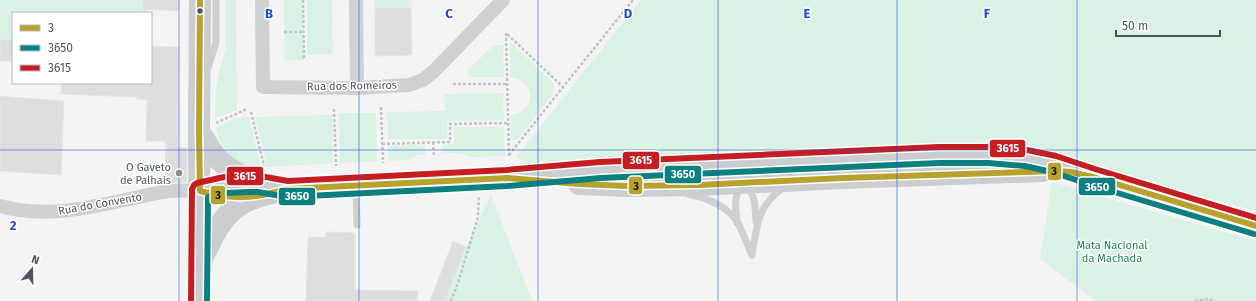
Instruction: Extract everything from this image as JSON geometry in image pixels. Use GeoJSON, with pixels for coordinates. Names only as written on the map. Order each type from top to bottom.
{"type":"FeatureCollection","features":[{"type":"Feature","properties":{"kind":"main road"},"geometry":{"type":"LineString","coordinates":[[200,0],[199,95],[205,128],[216,157],[228,168],[261,184],[287,189],[479,180],[600,170],[939,154],[988,155],[1043,161],[1256,226]]}},
{"type":"Feature","properties":{"kind":"main road"},"geometry":{"type":"LineString","coordinates":[[199,301],[200,191],[205,128]]}},
{"type":"Feature","properties":{"kind":"main road"},"geometry":{"type":"LineString","coordinates":[[507,178],[626,186],[699,186],[796,180],[1047,171],[1071,172],[1093,177]]}},
{"type":"Feature","properties":{"kind":"main road"},"geometry":{"type":"LineString","coordinates":[[200,191],[242,199],[261,184]]}},
{"type":"Feature","properties":{"kind":"main road"},"geometry":{"type":"LineString","coordinates":[[200,262],[215,233],[225,218],[242,204],[261,184]]}},
{"type":"Feature","properties":{"kind":"street","name":"Rua dos Romeiros"},"geometry":{"type":"LineString","coordinates":[[262,0],[263,87],[358,88],[409,85],[423,80],[434,71],[503,0]]}},
{"type":"Feature","properties":{"kind":"street"},"geometry":{"type":"LineString","coordinates":[[356,0],[358,88]]}},
{"type":"Feature","properties":{"kind":"street","name":"Rua do Convento"},"geometry":{"type":"LineString","coordinates":[[0,206],[10,209],[56,212],[79,210],[170,191],[200,191]]}},
{"type":"Feature","properties":{"kind":"lane"},"geometry":{"type":"LineString","coordinates":[[199,95],[216,43],[216,0]]}},
{"type":"Feature","properties":{"kind":"lane"},"geometry":{"type":"LineString","coordinates":[[737,223],[737,194],[744,183],[755,175],[805,161]]}},
{"type":"Feature","properties":{"kind":"lane"},"geometry":{"type":"LineString","coordinates":[[716,165],[736,175],[750,190],[754,201],[756,230]]}},
{"type":"Feature","properties":{"kind":"lane"},"geometry":{"type":"LineString","coordinates":[[626,186],[686,194],[709,199],[724,208],[737,223],[752,255],[756,230],[764,206],[780,190],[796,180]]}},
{"type":"Feature","properties":{"kind":"lane"},"geometry":{"type":"LineString","coordinates":[[356,185],[357,225]]}},
{"type":"Feature","properties":{"kind":"path"},"geometry":{"type":"LineString","coordinates":[[303,0],[304,60]]}},
{"type":"Feature","properties":{"kind":"path"},"geometry":{"type":"LineString","coordinates":[[563,87],[506,33],[509,156],[633,0]]}},
{"type":"Feature","properties":{"kind":"path"},"geometry":{"type":"LineString","coordinates":[[284,32],[304,32]]}},
{"type":"Feature","properties":{"kind":"path"},"geometry":{"type":"LineString","coordinates":[[453,84],[507,84]]}},
{"type":"Feature","properties":{"kind":"path"},"geometry":{"type":"LineString","coordinates":[[381,107],[384,163]]}},
{"type":"Feature","properties":{"kind":"path"},"geometry":{"type":"LineString","coordinates":[[205,128],[247,109]]}},
{"type":"Feature","properties":{"kind":"path"},"geometry":{"type":"LineString","coordinates":[[334,109],[336,166]]}},
{"type":"Feature","properties":{"kind":"path"},"geometry":{"type":"LineString","coordinates":[[251,112],[261,184]]}},
{"type":"Feature","properties":{"kind":"path"},"geometry":{"type":"LineString","coordinates":[[382,144],[450,142],[450,124],[508,123]]}},
{"type":"Feature","properties":{"kind":"path"},"geometry":{"type":"LineString","coordinates":[[433,142],[434,156]]}},
{"type":"Feature","properties":{"kind":"path"},"geometry":{"type":"LineString","coordinates":[[451,301],[478,217],[479,180]]}},
{"type":"Feature","properties":{"kind":"path"},"geometry":{"type":"LineString","coordinates":[[1195,301],[1209,299],[1214,301]]}},
{"type":"Feature","properties":{"kind":"green space"},"geometry":{"type":"Polygon","coordinates":[[[0,0],[147,0],[147,12],[12,12],[12,40],[0,40],[0,0]]]}},
{"type":"Feature","properties":{"kind":"green space"},"geometry":{"type":"Polygon","coordinates":[[[226,0],[236,0],[237,110],[215,118],[216,88],[226,48],[226,0]]]}},
{"type":"Feature","properties":{"kind":"green space"},"geometry":{"type":"Polygon","coordinates":[[[284,0],[303,0],[304,60],[285,60],[284,0]]]}},
{"type":"Feature","properties":{"kind":"green space"},"geometry":{"type":"Polygon","coordinates":[[[307,0],[332,0],[333,54],[307,55],[307,0]]]}},
{"type":"Feature","properties":{"kind":"green space"},"geometry":{"type":"Polygon","coordinates":[[[374,0],[411,0],[411,8],[375,8],[374,0]]]}},
{"type":"Feature","properties":{"kind":"green space"},"geometry":{"type":"Polygon","coordinates":[[[641,0],[1256,0],[1256,211],[1017,147],[529,166],[516,157],[641,0]]]}},
{"type":"Feature","properties":{"kind":"green space"},"geometry":{"type":"Polygon","coordinates":[[[510,41],[554,84],[554,93],[517,140],[511,140],[511,115],[526,108],[530,96],[529,90],[525,84],[510,77],[510,41]]]}},
{"type":"Feature","properties":{"kind":"green space"},"geometry":{"type":"Polygon","coordinates":[[[494,45],[503,45],[504,77],[469,77],[469,69],[494,45]]]}},
{"type":"Feature","properties":{"kind":"green space"},"geometry":{"type":"Polygon","coordinates":[[[503,93],[504,120],[447,121],[447,139],[388,139],[387,112],[445,111],[445,94],[503,93]]]}},
{"type":"Feature","properties":{"kind":"green space"},"geometry":{"type":"Polygon","coordinates":[[[339,113],[376,113],[377,161],[340,163],[339,113]]]}},
{"type":"Feature","properties":{"kind":"green space"},"geometry":{"type":"Polygon","coordinates":[[[332,115],[333,163],[267,167],[255,117],[332,115]]]}},
{"type":"Feature","properties":{"kind":"green space"},"geometry":{"type":"Polygon","coordinates":[[[249,117],[261,167],[242,164],[232,156],[223,146],[216,128],[236,118],[249,117]]]}},
{"type":"Feature","properties":{"kind":"green space"},"geometry":{"type":"Polygon","coordinates":[[[454,127],[504,127],[505,156],[473,157],[459,153],[442,153],[442,145],[454,144],[454,127]]]}},
{"type":"Feature","properties":{"kind":"green space"},"geometry":{"type":"Polygon","coordinates":[[[425,145],[425,155],[416,155],[408,160],[389,161],[388,146],[425,145]]]}},
{"type":"Feature","properties":{"kind":"green space","name":"Mata Nacional da Machada"},"geometry":{"type":"Polygon","coordinates":[[[1052,182],[1256,241],[1256,301],[1096,301],[1040,259],[1052,182]]]}},
{"type":"Feature","properties":{"kind":"green space"},"geometry":{"type":"Polygon","coordinates":[[[491,195],[532,301],[445,301],[466,247],[491,195]]]}},
{"type":"Feature","properties":{"kind":"building"},"geometry":{"type":"Polygon","coordinates":[[[143,0],[179,0],[179,11],[143,9],[143,0]]]}},
{"type":"Feature","properties":{"kind":"building"},"geometry":{"type":"Polygon","coordinates":[[[375,8],[411,8],[412,55],[375,56],[375,8]]]}},
{"type":"Feature","properties":{"kind":"building"},"geometry":{"type":"Polygon","coordinates":[[[0,40],[12,40],[12,61],[0,61],[0,40]]]}},
{"type":"Feature","properties":{"kind":"building"},"geometry":{"type":"Polygon","coordinates":[[[152,46],[179,47],[178,147],[187,148],[187,182],[165,183],[166,141],[146,141],[147,100],[137,99],[137,97],[61,94],[62,84],[152,84],[152,46]]]}},
{"type":"Feature","properties":{"kind":"building"},"geometry":{"type":"Polygon","coordinates":[[[0,96],[64,101],[61,175],[0,171],[0,96]]]}},
{"type":"Feature","properties":{"kind":"building"},"geometry":{"type":"Polygon","coordinates":[[[326,232],[355,233],[355,290],[418,291],[417,301],[306,301],[308,237],[326,237],[326,232]]]}},
{"type":"Feature","properties":{"kind":"building"},"geometry":{"type":"Polygon","coordinates":[[[453,241],[466,247],[445,301],[430,301],[453,241]]]}},
{"type":"Feature","properties":{"kind":"transit line","name":"3"},"geometry":{"type":"LineString","coordinates":[[200,0],[200,191],[212,194],[244,197],[264,195],[287,189],[507,178],[627,186],[699,185],[843,178],[1058,171],[1071,172],[1093,177],[1256,226]]}},
{"type":"Feature","properties":{"kind":"transit line","name":"3615"},"geometry":{"type":"LineString","coordinates":[[191,301],[192,189],[197,183],[224,177],[260,176],[288,181],[506,170],[600,162],[939,147],[989,147],[1027,150],[1056,156],[1256,218]]}},
{"type":"Feature","properties":{"kind":"transit line","name":"3650"},"geometry":{"type":"LineString","coordinates":[[207,301],[208,197],[226,193],[258,192],[287,197],[507,186],[601,178],[939,163],[988,163],[1025,166],[1052,172],[1254,234]]}},
{"type":"Feature","properties":{"kind":"place","name":"O Gaveto de Palhais"},"geometry":{"type":"Point","coordinates":[179,173]}}]}
